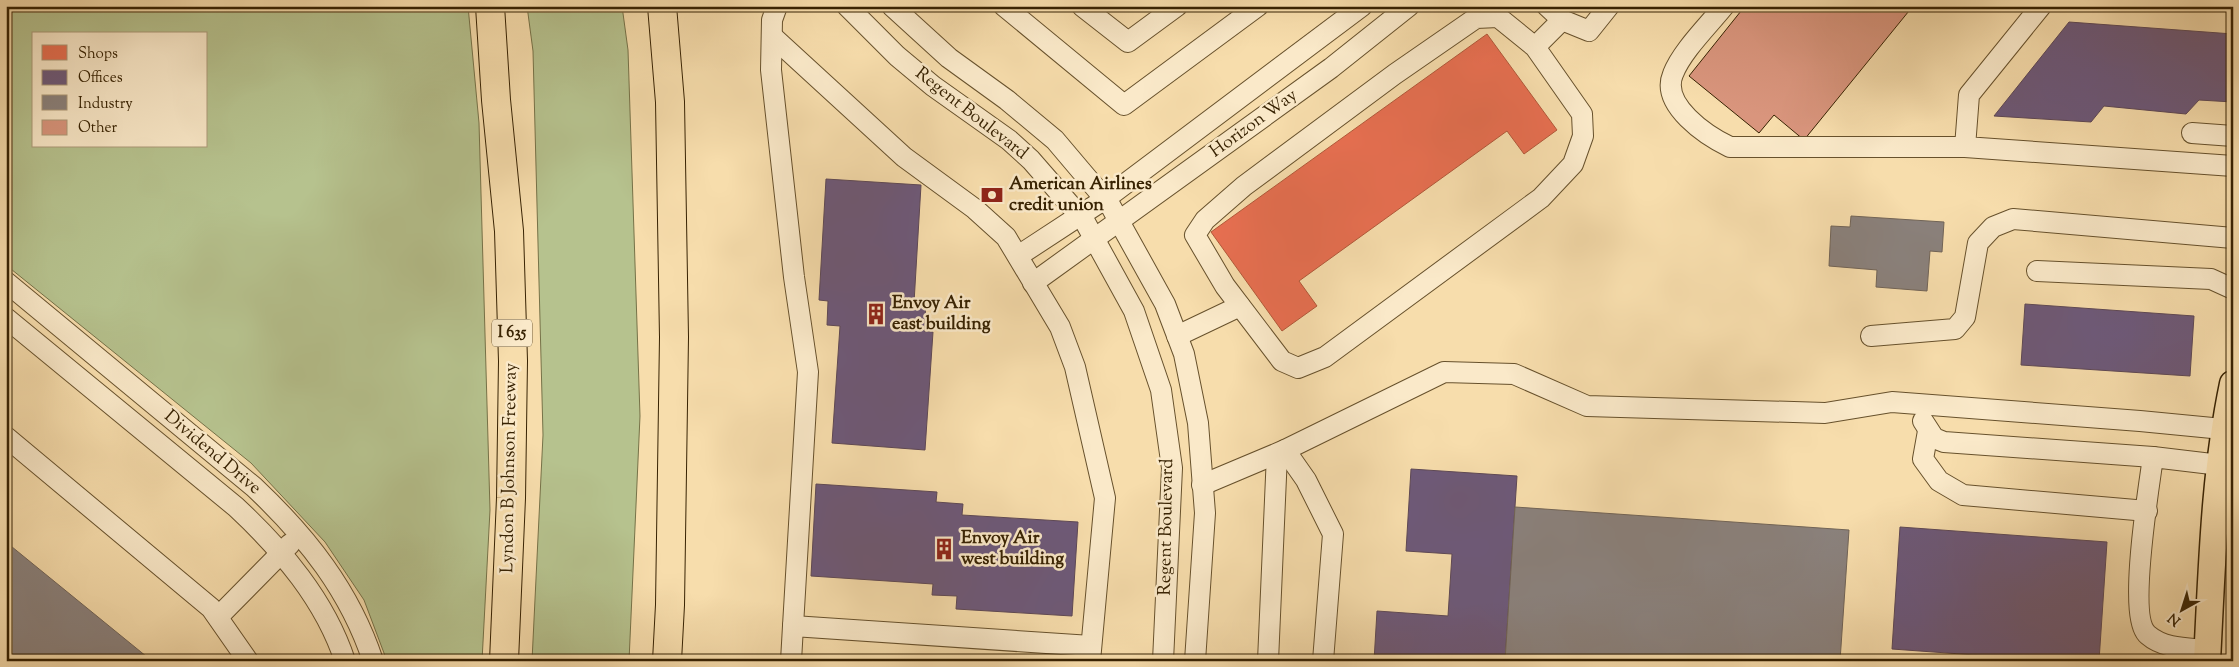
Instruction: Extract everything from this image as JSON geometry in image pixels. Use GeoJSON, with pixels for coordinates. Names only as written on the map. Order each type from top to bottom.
{"type":"FeatureCollection","features":[{"type":"Feature","properties":{"kind":"highway","name":"Lyndon B Johnson Freeway"},"geometry":{"type":"LineString","coordinates":[[490,6],[496,100],[509,231],[512,342],[511,498],[504,661]]}},
{"type":"Feature","properties":{"kind":"highway"},"geometry":{"type":"LineString","coordinates":[[662,6],[670,102],[674,337],[670,606],[667,661]]}},
{"type":"Feature","properties":{"kind":"main road"},"geometry":{"type":"LineString","coordinates":[[2207,655],[2215,504],[2226,466],[2233,384]]}},
{"type":"Feature","properties":{"kind":"street"},"geometry":{"type":"LineString","coordinates":[[777,6],[772,20],[771,70],[794,277],[808,372],[791,661]]}},
{"type":"Feature","properties":{"kind":"street","name":"Regent Boulevard"},"geometry":{"type":"LineString","coordinates":[[848,6],[897,56],[926,80],[1008,140],[1031,160],[1079,215],[1096,239],[1134,311],[1161,390],[1172,468],[1163,661]]}},
{"type":"Feature","properties":{"kind":"street","name":"Regent Boulevard"},"geometry":{"type":"LineString","coordinates":[[892,6],[949,58],[1007,100],[1055,140],[1106,199],[1151,276],[1184,354],[1198,423],[1205,513],[1195,661]]}},
{"type":"Feature","properties":{"kind":"street"},"geometry":{"type":"LineString","coordinates":[[1004,6],[1124,105],[1258,6]]}},
{"type":"Feature","properties":{"kind":"street"},"geometry":{"type":"LineString","coordinates":[[1082,6],[1128,42],[1178,6]]}},
{"type":"Feature","properties":{"kind":"street","name":"Horizon Way"},"geometry":{"type":"LineString","coordinates":[[1018,256],[1106,199],[1362,6]]}},
{"type":"Feature","properties":{"kind":"street","name":"Horizon Way"},"geometry":{"type":"LineString","coordinates":[[1033,283],[1331,68],[1409,6]]}},
{"type":"Feature","properties":{"kind":"street"},"geometry":{"type":"LineString","coordinates":[[1547,6],[1562,20],[1589,31],[1609,6]]}},
{"type":"Feature","properties":{"kind":"street"},"geometry":{"type":"LineString","coordinates":[[1724,6],[1679,62],[1672,76],[1672,91],[1676,104],[1686,117],[1730,148],[1965,147],[2233,166]]}},
{"type":"Feature","properties":{"kind":"street"},"geometry":{"type":"LineString","coordinates":[[1965,147],[1969,95],[2041,6]]}},
{"type":"Feature","properties":{"kind":"street"},"geometry":{"type":"LineString","coordinates":[[1498,17],[1535,47],[1582,114],[1583,136],[1573,164],[1540,198],[1325,357],[1298,368],[1282,361],[1225,286],[1195,235],[1205,220],[1244,186],[1395,74],[1476,18],[1498,17]]}},
{"type":"Feature","properties":{"kind":"street"},"geometry":{"type":"LineString","coordinates":[[1535,47],[1562,20]]}},
{"type":"Feature","properties":{"kind":"street"},"geometry":{"type":"LineString","coordinates":[[772,36],[904,157],[975,210],[1006,237],[1060,327],[1075,367],[1105,498],[1091,653],[793,626]]}},
{"type":"Feature","properties":{"kind":"street"},"geometry":{"type":"LineString","coordinates":[[2192,133],[2233,136]]}},
{"type":"Feature","properties":{"kind":"street"},"geometry":{"type":"LineString","coordinates":[[1871,336],[1956,330],[1965,317],[1978,243],[1993,227],[2013,219],[2233,238]]}},
{"type":"Feature","properties":{"kind":"street"},"geometry":{"type":"LineString","coordinates":[[2037,271],[2211,279],[2233,288]]}},
{"type":"Feature","properties":{"kind":"street","name":"Dividend Drive"},"geometry":{"type":"LineString","coordinates":[[6,282],[254,487],[286,517],[301,534],[342,592],[363,631],[373,661]]}},
{"type":"Feature","properties":{"kind":"street"},"geometry":{"type":"LineString","coordinates":[[1177,336],[1240,306]]}},
{"type":"Feature","properties":{"kind":"street","name":"Dividend Drive"},"geometry":{"type":"LineString","coordinates":[[6,318],[236,507],[267,535],[319,606],[338,641],[345,661]]}},
{"type":"Feature","properties":{"kind":"street"},"geometry":{"type":"LineString","coordinates":[[1202,485],[1281,452],[1444,372],[1514,374],[1586,406],[1825,412],[1892,402],[2228,429]]}},
{"type":"Feature","properties":{"kind":"street"},"geometry":{"type":"LineString","coordinates":[[1922,405],[1921,417],[1928,431],[1934,438],[1944,442],[2153,457],[2226,466]]}},
{"type":"Feature","properties":{"kind":"street"},"geometry":{"type":"LineString","coordinates":[[1928,431],[1924,459],[1939,481],[1963,495],[2147,510]]}},
{"type":"Feature","properties":{"kind":"street"},"geometry":{"type":"LineString","coordinates":[[6,437],[211,608],[248,661]]}},
{"type":"Feature","properties":{"kind":"street"},"geometry":{"type":"LineString","coordinates":[[1268,661],[1281,452]]}},
{"type":"Feature","properties":{"kind":"street"},"geometry":{"type":"LineString","coordinates":[[1281,452],[1306,480],[1333,534],[1324,661]]}},
{"type":"Feature","properties":{"kind":"street"},"geometry":{"type":"LineString","coordinates":[[2153,457],[2139,586],[2138,604],[2142,627],[2147,635],[2173,647],[2207,655]]}},
{"type":"Feature","properties":{"kind":"street"},"geometry":{"type":"LineString","coordinates":[[218,617],[280,552],[301,534]]}},
{"type":"Feature","properties":{"kind":"green space"},"geometry":{"type":"Polygon","coordinates":[[[6,6],[468,6],[479,123],[490,510],[482,661],[387,661],[364,600],[325,542],[251,463],[6,265],[6,6]]]}},
{"type":"Feature","properties":{"kind":"green space"},"geometry":{"type":"Polygon","coordinates":[[[527,6],[622,6],[628,50],[640,416],[629,661],[532,661],[543,435],[533,51],[527,6]]]}},
{"type":"Feature","properties":{"kind":"building: Shops"},"geometry":{"type":"Polygon","coordinates":[[[1487,34],[1557,130],[1524,154],[1507,131],[1299,281],[1317,306],[1282,331],[1211,232],[1487,34]]]}},
{"type":"Feature","properties":{"kind":"building: Offices"},"geometry":{"type":"Polygon","coordinates":[[[2069,22],[2233,34],[2233,102],[2199,100],[2186,114],[2104,106],[2091,122],[1994,116],[2069,22]]]}},
{"type":"Feature","properties":{"kind":"building: Offices","name":"Envoy Air east building"},"geometry":{"type":"Polygon","coordinates":[[[826,179],[921,185],[914,303],[926,303],[924,331],[933,332],[925,450],[832,443],[840,326],[827,325],[828,301],[819,300],[826,179]]]}},
{"type":"Feature","properties":{"kind":"building: Offices"},"geometry":{"type":"Polygon","coordinates":[[[2025,304],[2194,316],[2190,376],[2021,365],[2025,304]]]}},
{"type":"Feature","properties":{"kind":"building: Offices"},"geometry":{"type":"Polygon","coordinates":[[[1411,469],[1517,476],[1505,661],[1374,661],[1377,611],[1448,616],[1452,554],[1406,551],[1411,469]]]}},
{"type":"Feature","properties":{"kind":"building: Offices","name":"Envoy Air west building"},"geometry":{"type":"Polygon","coordinates":[[[816,484],[937,492],[936,502],[963,504],[962,515],[1078,522],[1072,616],[956,609],[957,596],[932,595],[933,584],[811,576],[816,484]]]}},
{"type":"Feature","properties":{"kind":"building: Offices"},"geometry":{"type":"Polygon","coordinates":[[[1900,527],[2107,542],[2099,661],[2058,661],[1892,649],[1900,527]]]}},
{"type":"Feature","properties":{"kind":"building: Industry"},"geometry":{"type":"Polygon","coordinates":[[[1851,216],[1944,222],[1942,252],[1930,251],[1927,291],[1876,287],[1877,270],[1829,266],[1831,226],[1850,227],[1851,216]]]}},
{"type":"Feature","properties":{"kind":"building: Industry"},"geometry":{"type":"Polygon","coordinates":[[[1515,507],[1849,530],[1840,661],[1505,661],[1515,507]]]}},
{"type":"Feature","properties":{"kind":"building: Industry"},"geometry":{"type":"Polygon","coordinates":[[[6,542],[152,661],[6,661],[6,542]]]}},
{"type":"Feature","properties":{"kind":"building: Other"},"geometry":{"type":"Polygon","coordinates":[[[1745,6],[1913,6],[1804,140],[1774,115],[1759,133],[1689,76],[1745,6]]]}},
{"type":"Feature","properties":{"kind":"place","name":"American Airlines credit union"},"geometry":{"type":"Point","coordinates":[992,195]}},
{"type":"Feature","properties":{"kind":"place","name":"Envoy Air east building"},"geometry":{"type":"Point","coordinates":[876,314]}},
{"type":"Feature","properties":{"kind":"place","name":"Envoy Air west building"},"geometry":{"type":"Point","coordinates":[944,549]}}]}
